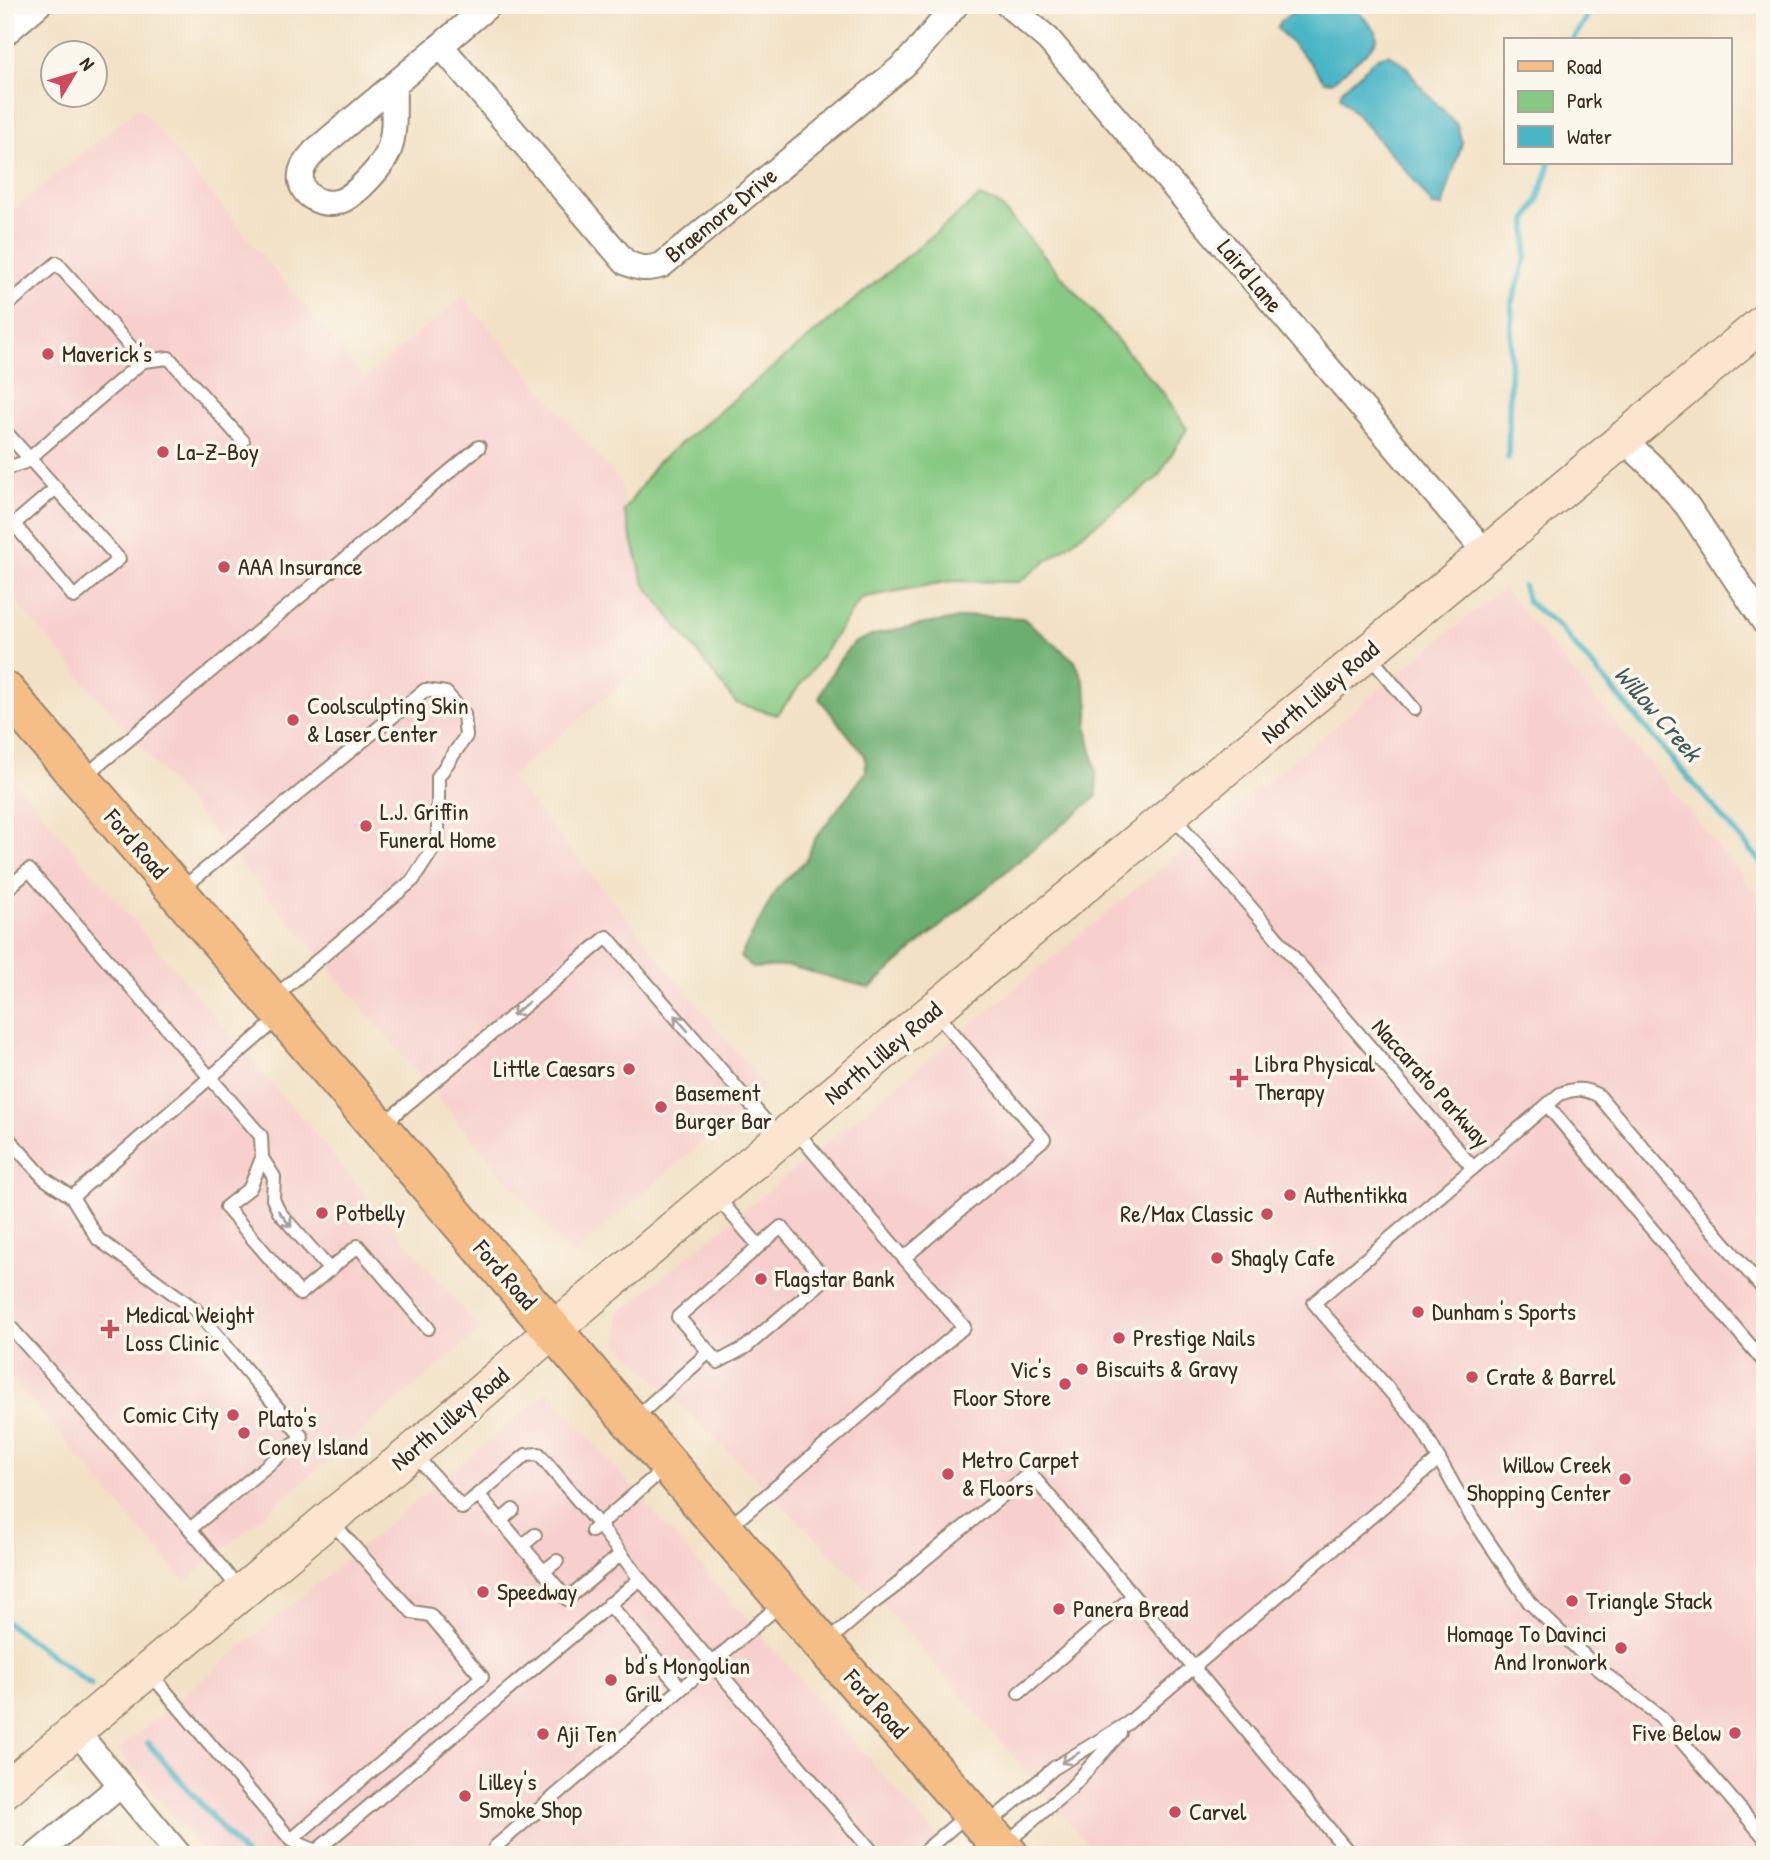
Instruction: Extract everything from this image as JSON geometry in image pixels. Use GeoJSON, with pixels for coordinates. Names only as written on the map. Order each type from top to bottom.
{"type":"FeatureCollection","features":[{"type":"Feature","properties":{"kind":"main road","name":"Ford Road"},"geometry":{"type":"LineString","coordinates":[[5,691],[823,1645],[992,1835]]}},
{"type":"Feature","properties":{"kind":"street"},"geometry":{"type":"LineString","coordinates":[[5,33],[38,5]]}},
{"type":"Feature","properties":{"kind":"street"},"geometry":{"type":"LineString","coordinates":[[394,86],[391,147],[379,170],[345,199],[331,203],[312,199],[301,183],[301,172],[314,151],[489,5]]}},
{"type":"Feature","properties":{"kind":"street","name":"Braemore Drive"},"geometry":{"type":"LineString","coordinates":[[441,46],[625,261],[639,269],[651,269],[662,265],[902,66],[956,5]]}},
{"type":"Feature","properties":{"kind":"street","name":"Laird Lane"},"geometry":{"type":"LineString","coordinates":[[1008,5],[1048,39],[1486,553]]}},
{"type":"Feature","properties":{"kind":"street","name":"North Lilley Road"},"geometry":{"type":"LineString","coordinates":[[5,1790],[329,1518],[412,1452],[934,1010],[1765,321]]}},
{"type":"Feature","properties":{"kind":"street"},"geometry":{"type":"LineString","coordinates":[[1624,440],[1661,475],[1688,507],[1765,623]]}},
{"type":"Feature","properties":{"kind":"street"},"geometry":{"type":"LineString","coordinates":[[76,1731],[179,1855]]}},
{"type":"Feature","properties":{"kind":"street"},"geometry":{"type":"LineString","coordinates":[[36,1855],[121,1785]]}},
{"type":"Feature","properties":{"kind":"lane"},"geometry":{"type":"LineString","coordinates":[[5,307],[57,264],[144,361]]}},
{"type":"Feature","properties":{"kind":"lane"},"geometry":{"type":"LineString","coordinates":[[5,469],[29,458],[144,361],[169,358],[243,441]]}},
{"type":"Feature","properties":{"kind":"lane"},"geometry":{"type":"LineString","coordinates":[[5,431],[56,488],[119,559],[74,597],[14,524],[56,488]]}},
{"type":"Feature","properties":{"kind":"lane"},"geometry":{"type":"LineString","coordinates":[[82,780],[479,447]]}},
{"type":"Feature","properties":{"kind":"lane"},"geometry":{"type":"LineString","coordinates":[[1367,653],[1413,709]]}},
{"type":"Feature","properties":{"kind":"lane"},"geometry":{"type":"LineString","coordinates":[[72,1197],[211,1077],[277,1007],[413,880],[438,841],[438,777],[466,736],[464,714],[446,693],[425,690],[177,892]]}},
{"type":"Feature","properties":{"kind":"lane","name":"Naccarato Parkway"},"geometry":{"type":"LineString","coordinates":[[1171,814],[1473,1168],[1560,1094],[1570,1090],[1590,1091],[1599,1096],[1765,1292]]}},
{"type":"Feature","properties":{"kind":"lane"},"geometry":{"type":"LineString","coordinates":[[5,891],[29,870],[261,1136],[262,1158],[250,1188],[226,1207],[300,1294],[358,1246],[428,1328]]}},
{"type":"Feature","properties":{"kind":"lane"},"geometry":{"type":"LineString","coordinates":[[379,1127],[607,937],[725,1075],[787,1134],[904,1258],[964,1327],[725,1531]]}},
{"type":"Feature","properties":{"kind":"lane"},"geometry":{"type":"LineString","coordinates":[[904,1258],[1044,1139],[934,1010]]}},
{"type":"Feature","properties":{"kind":"lane"},"geometry":{"type":"LineString","coordinates":[[1547,1105],[1765,1363]]}},
{"type":"Feature","properties":{"kind":"lane"},"geometry":{"type":"LineString","coordinates":[[5,1135],[45,1180],[72,1197],[98,1239],[195,1309],[302,1437],[190,1529]]}},
{"type":"Feature","properties":{"kind":"lane"},"geometry":{"type":"LineString","coordinates":[[262,1158],[274,1177],[273,1199],[279,1212],[330,1269]]}},
{"type":"Feature","properties":{"kind":"lane"},"geometry":{"type":"LineString","coordinates":[[1473,1168],[1314,1303],[1421,1427],[1471,1516],[1529,1602],[1597,1667],[1661,1717],[1765,1838]]}},
{"type":"Feature","properties":{"kind":"lane"},"geometry":{"type":"LineString","coordinates":[[715,1195],[758,1245]]}},
{"type":"Feature","properties":{"kind":"lane"},"geometry":{"type":"LineString","coordinates":[[781,1227],[825,1279],[746,1347],[718,1362],[709,1352],[678,1317],[781,1227]]}},
{"type":"Feature","properties":{"kind":"lane"},"geometry":{"type":"LineString","coordinates":[[5,1321],[190,1529],[241,1592]]}},
{"type":"Feature","properties":{"kind":"lane"},"geometry":{"type":"LineString","coordinates":[[631,1421],[709,1352]]}},
{"type":"Feature","properties":{"kind":"lane"},"geometry":{"type":"LineString","coordinates":[[412,1452],[462,1508],[526,1455],[539,1454],[552,1477],[621,1554],[710,1663],[875,1855]]}},
{"type":"Feature","properties":{"kind":"lane"},"geometry":{"type":"LineString","coordinates":[[992,1835],[1054,1768],[1128,1723],[1439,1459]]}},
{"type":"Feature","properties":{"kind":"lane"},"geometry":{"type":"LineString","coordinates":[[596,1528],[668,1465]]}},
{"type":"Feature","properties":{"kind":"lane"},"geometry":{"type":"LineString","coordinates":[[823,1645],[1030,1474],[1351,1855]]}},
{"type":"Feature","properties":{"kind":"lane"},"geometry":{"type":"LineString","coordinates":[[478,1494],[567,1599],[621,1554]]}},
{"type":"Feature","properties":{"kind":"lane"},"geometry":{"type":"LineString","coordinates":[[500,1521],[513,1510]]}},
{"type":"Feature","properties":{"kind":"lane"},"geometry":{"type":"LineString","coordinates":[[291,1840],[482,1677],[430,1615],[412,1612],[329,1518]]}},
{"type":"Feature","properties":{"kind":"lane"},"geometry":{"type":"LineString","coordinates":[[522,1546],[535,1535]]}},
{"type":"Feature","properties":{"kind":"lane"},"geometry":{"type":"LineString","coordinates":[[544,1572],[557,1561]]}},
{"type":"Feature","properties":{"kind":"lane"},"geometry":{"type":"LineString","coordinates":[[148,1670],[291,1840],[317,1853],[640,1579]]}},
{"type":"Feature","properties":{"kind":"lane"},"geometry":{"type":"LineString","coordinates":[[1019,1693],[1133,1596]]}},
{"type":"Feature","properties":{"kind":"lane"},"geometry":{"type":"LineString","coordinates":[[501,1855],[495,1847],[785,1600]]}},
{"type":"Feature","properties":{"kind":"lane"},"geometry":{"type":"LineString","coordinates":[[609,1605],[681,1688]]}},
{"type":"Feature","properties":{"kind":"lane"},"geometry":{"type":"LineString","coordinates":[[920,1855],[992,1835],[1071,1788],[1128,1723]]}},
{"type":"Feature","properties":{"kind":"shaded area"},"geometry":{"type":"Polygon","coordinates":[[[139,107],[364,378],[463,297],[621,483],[624,511],[644,583],[682,633],[510,777],[766,1087],[571,1256],[5,588],[5,216],[139,107]]]}},
{"type":"Feature","properties":{"kind":"shaded area"},"geometry":{"type":"Polygon","coordinates":[[[1503,588],[1765,903],[1765,1855],[1097,1855],[885,1607],[618,1343],[619,1313],[1503,588]]]}},
{"type":"Feature","properties":{"kind":"shaded area"},"geometry":{"type":"Polygon","coordinates":[[[5,770],[481,1330],[185,1582],[5,1370],[5,770]]]}},
{"type":"Feature","properties":{"kind":"shaded area"},"geometry":{"type":"Polygon","coordinates":[[[548,1391],[953,1855],[206,1855],[118,1750],[548,1391]]]}},
{"type":"Feature","properties":{"kind":"green space"},"geometry":{"type":"Polygon","coordinates":[[[979,197],[998,203],[1165,395],[1187,429],[1157,478],[1019,582],[950,581],[861,598],[777,715],[736,703],[644,583],[624,511],[657,463],[979,197]]]}},
{"type":"Feature","properties":{"kind":"green space"},"geometry":{"type":"Polygon","coordinates":[[[973,616],[1023,618],[1075,661],[1083,679],[1089,705],[1087,727],[1096,771],[1097,796],[914,948],[870,988],[789,966],[753,968],[740,957],[777,888],[807,859],[814,840],[866,772],[865,756],[819,698],[837,664],[851,646],[873,635],[973,616]]]}},
{"type":"Feature","properties":{"kind":"water"},"geometry":{"type":"Polygon","coordinates":[[[1303,5],[1352,5],[1376,31],[1377,40],[1367,52],[1332,82],[1324,81],[1277,28],[1281,21],[1303,5]]]}},
{"type":"Feature","properties":{"kind":"water"},"geometry":{"type":"Polygon","coordinates":[[[1389,54],[1407,67],[1418,84],[1457,125],[1462,143],[1442,207],[1433,206],[1410,175],[1340,96],[1342,90],[1378,57],[1389,54]]]}},
{"type":"Feature","properties":{"kind":"waterway","name":"Willow Creek"},"geometry":{"type":"LineString","coordinates":[[1573,38],[1585,20],[1589,5]]}},
{"type":"Feature","properties":{"kind":"waterway","name":"Willow Creek"},"geometry":{"type":"LineString","coordinates":[[1508,458],[1512,302],[1526,258],[1527,220],[1537,202],[1549,164]]}},
{"type":"Feature","properties":{"kind":"waterway","name":"Willow Creek"},"geometry":{"type":"LineString","coordinates":[[1523,586],[1528,602],[1559,627],[1765,867]]}},
{"type":"Feature","properties":{"kind":"waterway"},"geometry":{"type":"LineString","coordinates":[[5,1621],[91,1685]]}},
{"type":"Feature","properties":{"kind":"waterway"},"geometry":{"type":"LineString","coordinates":[[148,1743],[245,1855]]}},
{"type":"Feature","properties":{"kind":"place","name":"Maverick's"},"geometry":{"type":"Point","coordinates":[48,354]}},
{"type":"Feature","properties":{"kind":"place","name":"La-Z-Boy"},"geometry":{"type":"Point","coordinates":[163,452]}},
{"type":"Feature","properties":{"kind":"place","name":"AAA Insurance"},"geometry":{"type":"Point","coordinates":[224,567]}},
{"type":"Feature","properties":{"kind":"place","name":"Coolsculpting Skin & Laser Center"},"geometry":{"type":"Point","coordinates":[293,720]}},
{"type":"Feature","properties":{"kind":"place","name":"L.J. Griffin Funeral Home"},"geometry":{"type":"Point","coordinates":[366,826]}},
{"type":"Feature","properties":{"kind":"place","name":"Little Caesars"},"geometry":{"type":"Point","coordinates":[629,1069]}},
{"type":"Feature","properties":{"kind":"place","name":"Libra Physical Therapy"},"geometry":{"type":"Point","coordinates":[1239,1078]}},
{"type":"Feature","properties":{"kind":"place","name":"Basement Burger Bar"},"geometry":{"type":"Point","coordinates":[661,1107]}},
{"type":"Feature","properties":{"kind":"place","name":"Authentikka"},"geometry":{"type":"Point","coordinates":[1290,1195]}},
{"type":"Feature","properties":{"kind":"place","name":"Potbelly"},"geometry":{"type":"Point","coordinates":[322,1213]}},
{"type":"Feature","properties":{"kind":"place","name":"Re/Max Classic"},"geometry":{"type":"Point","coordinates":[1267,1214]}},
{"type":"Feature","properties":{"kind":"place","name":"Shagly Cafe"},"geometry":{"type":"Point","coordinates":[1217,1258]}},
{"type":"Feature","properties":{"kind":"place","name":"Flagstar Bank"},"geometry":{"type":"Point","coordinates":[761,1279]}},
{"type":"Feature","properties":{"kind":"place","name":"Dunham's Sports"},"geometry":{"type":"Point","coordinates":[1418,1312]}},
{"type":"Feature","properties":{"kind":"place","name":"Medical Weight Loss Clinic"},"geometry":{"type":"Point","coordinates":[110,1329]}},
{"type":"Feature","properties":{"kind":"place","name":"Prestige Nails"},"geometry":{"type":"Point","coordinates":[1119,1338]}},
{"type":"Feature","properties":{"kind":"place","name":"Biscuits & Gravy"},"geometry":{"type":"Point","coordinates":[1082,1369]}},
{"type":"Feature","properties":{"kind":"place","name":"Crate & Barrel"},"geometry":{"type":"Point","coordinates":[1472,1377]}},
{"type":"Feature","properties":{"kind":"place","name":"Vic's Floor Store"},"geometry":{"type":"Point","coordinates":[1065,1384]}},
{"type":"Feature","properties":{"kind":"place","name":"Comic City"},"geometry":{"type":"Point","coordinates":[233,1415]}},
{"type":"Feature","properties":{"kind":"place","name":"Plato's Coney Island"},"geometry":{"type":"Point","coordinates":[244,1433]}},
{"type":"Feature","properties":{"kind":"place","name":"Metro Carpet & Floors"},"geometry":{"type":"Point","coordinates":[948,1474]}},
{"type":"Feature","properties":{"kind":"place","name":"Willow Creek Shopping Center"},"geometry":{"type":"Point","coordinates":[1625,1479]}},
{"type":"Feature","properties":{"kind":"place","name":"Speedway"},"geometry":{"type":"Point","coordinates":[483,1592]}},
{"type":"Feature","properties":{"kind":"place","name":"Triangle Stack"},"geometry":{"type":"Point","coordinates":[1572,1601]}},
{"type":"Feature","properties":{"kind":"place","name":"Panera Bread"},"geometry":{"type":"Point","coordinates":[1059,1609]}},
{"type":"Feature","properties":{"kind":"place","name":"Homage To Davinci And Ironwork"},"geometry":{"type":"Point","coordinates":[1621,1648]}},
{"type":"Feature","properties":{"kind":"place","name":"bd's Mongolian Grill"},"geometry":{"type":"Point","coordinates":[611,1680]}},
{"type":"Feature","properties":{"kind":"place","name":"Five Below"},"geometry":{"type":"Point","coordinates":[1735,1733]}},
{"type":"Feature","properties":{"kind":"place","name":"Aji Ten"},"geometry":{"type":"Point","coordinates":[543,1734]}},
{"type":"Feature","properties":{"kind":"place","name":"Lilley's Smoke Shop"},"geometry":{"type":"Point","coordinates":[465,1796]}},
{"type":"Feature","properties":{"kind":"place","name":"Carvel"},"geometry":{"type":"Point","coordinates":[1175,1812]}}]}
